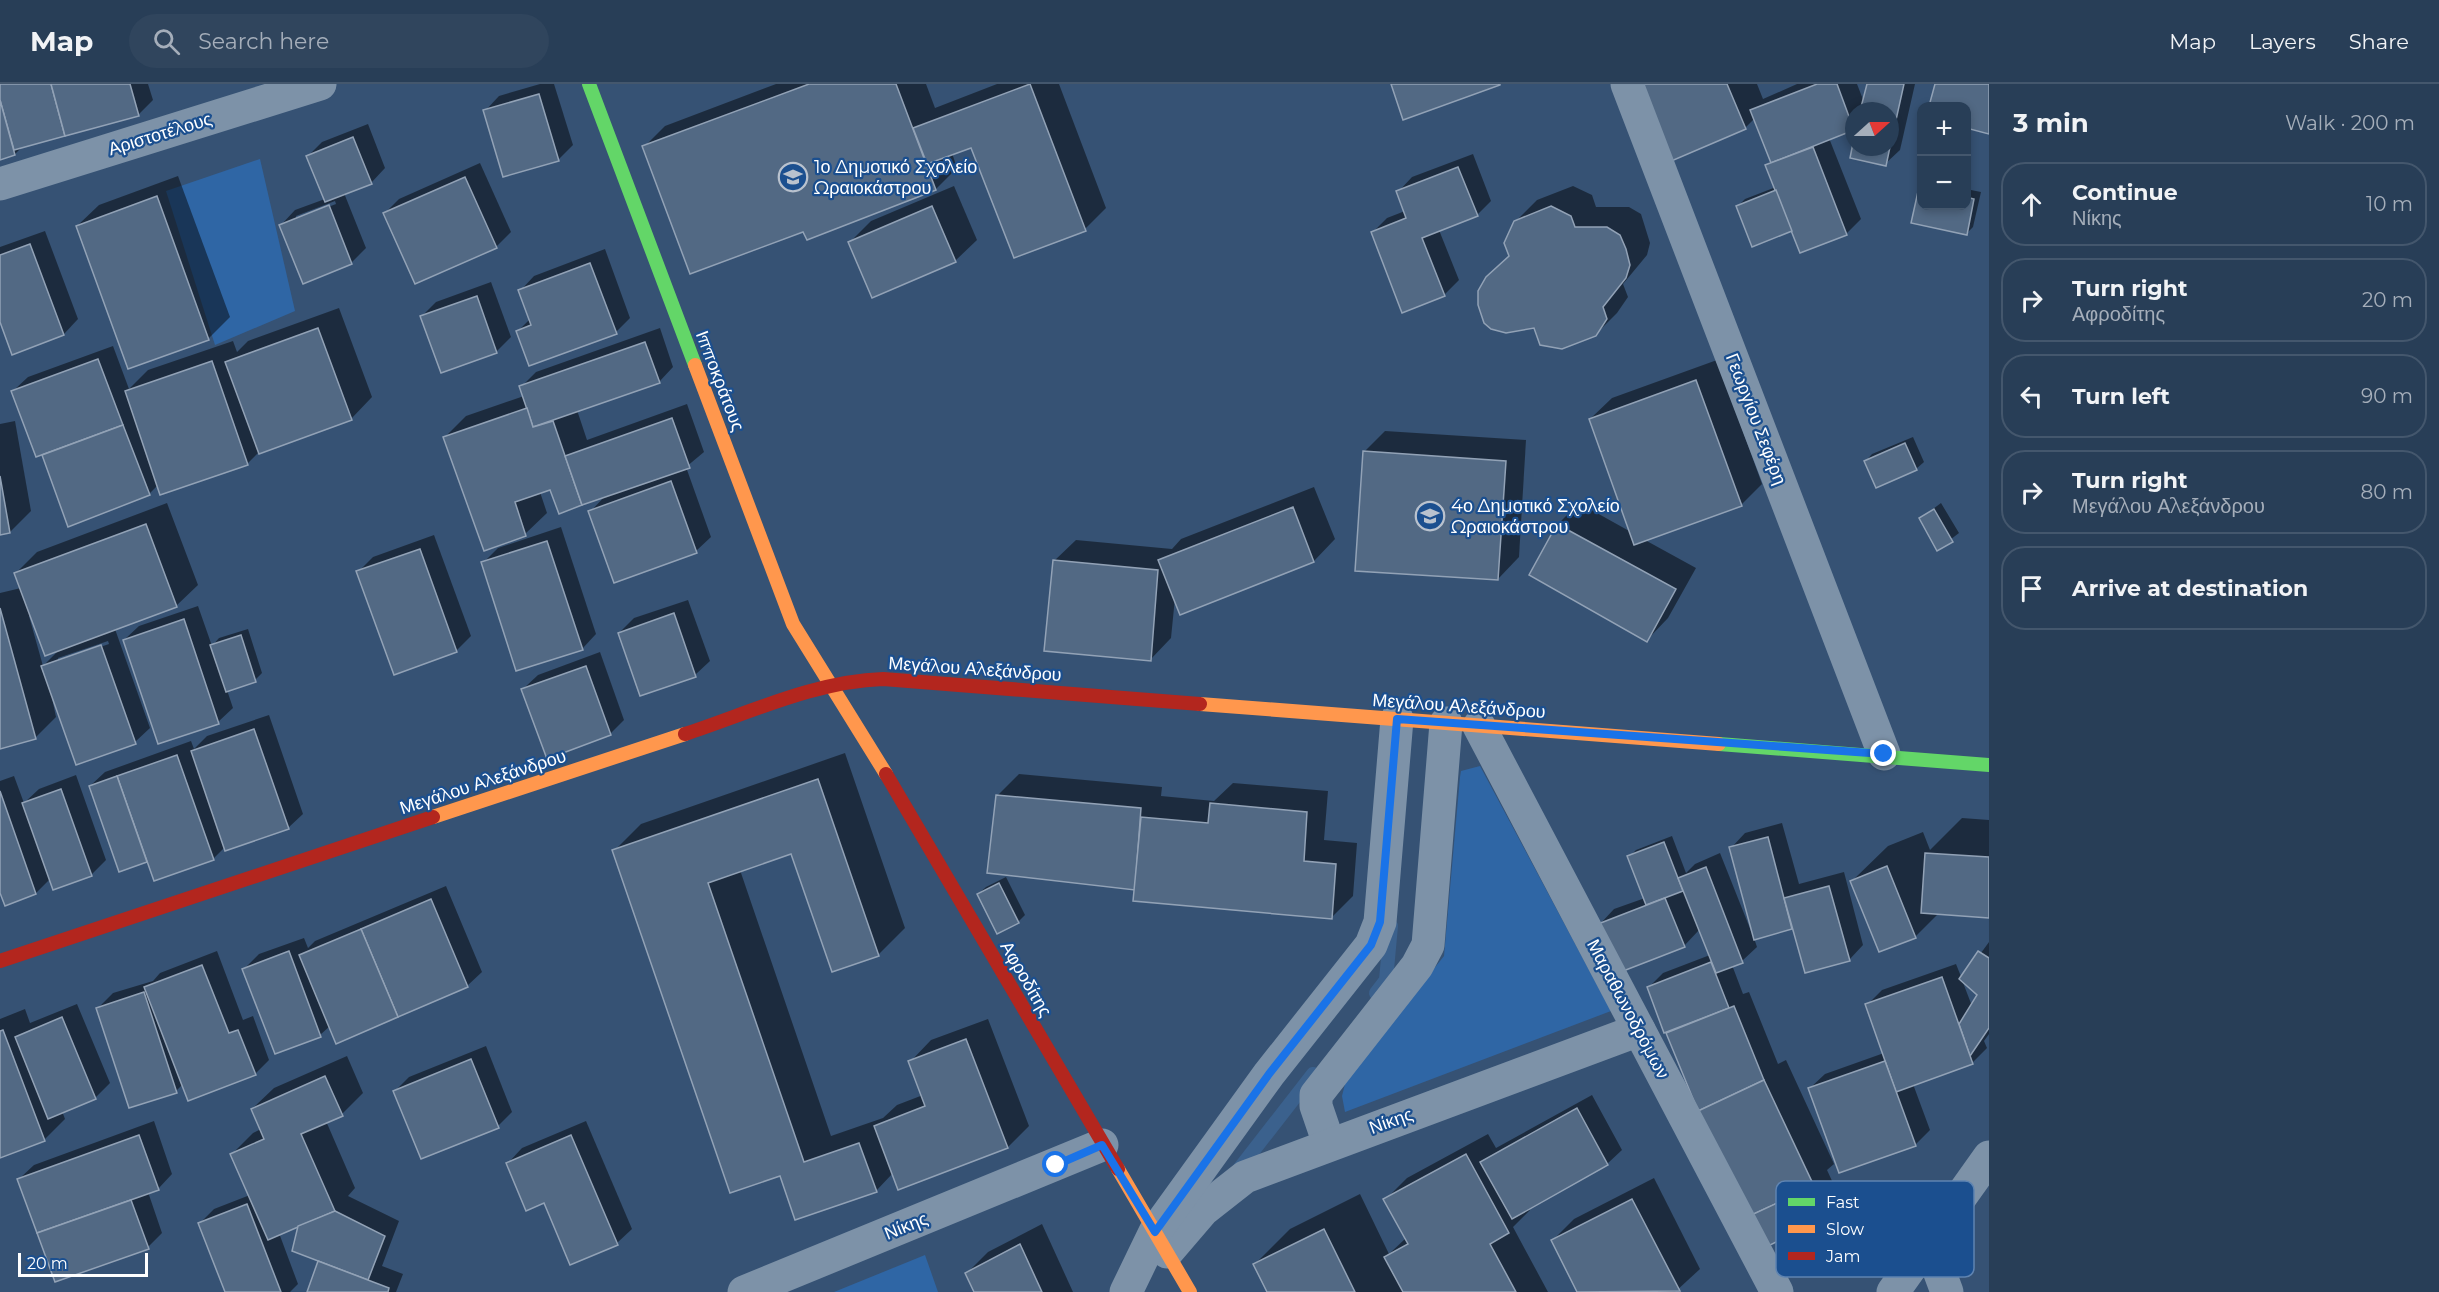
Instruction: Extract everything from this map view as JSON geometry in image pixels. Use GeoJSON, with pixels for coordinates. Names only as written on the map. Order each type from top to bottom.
{"type":"FeatureCollection","features":[{"type":"Feature","properties":{"kind":"street","name":"Αριστοτέλους"},"geometry":{"type":"LineString","coordinates":[[0,184],[320,84]]}},
{"type":"Feature","properties":{"kind":"street","name":"Ιπποκράτους"},"geometry":{"type":"LineString","coordinates":[[589,84],[793,624],[829,686]]}},
{"type":"Feature","properties":{"kind":"street","name":"Γεωργίου Σεφέρη"},"geometry":{"type":"LineString","coordinates":[[1627,84],[1884,754]]}},
{"type":"Feature","properties":{"kind":"street","name":"Μεγάλου Αλεξάνδρου"},"geometry":{"type":"LineString","coordinates":[[0,961],[829,686],[856,680],[883,679],[1479,726],[1884,754],[1989,765]]}},
{"type":"Feature","properties":{"kind":"street","name":"Αφροδίτης"},"geometry":{"type":"LineString","coordinates":[[829,686],[857,725],[1174,1269]]}},
{"type":"Feature","properties":{"kind":"street"},"geometry":{"type":"LineString","coordinates":[[1126,1292],[1174,1269],[1269,1074],[1371,945],[1380,922],[1397,719]]}},
{"type":"Feature","properties":{"kind":"street"},"geometry":{"type":"LineString","coordinates":[[1329,1144],[1316,1106],[1316,1095],[1417,966],[1428,945],[1446,723]]}},
{"type":"Feature","properties":{"kind":"street","name":"Μαραθωνοδρόμων"},"geometry":{"type":"LineString","coordinates":[[1479,726],[1777,1292]]}},
{"type":"Feature","properties":{"kind":"street","name":"Νίκης"},"geometry":{"type":"LineString","coordinates":[[1174,1269],[1203,1210],[1245,1177],[1639,1030]]}},
{"type":"Feature","properties":{"kind":"street","name":"Νίκης"},"geometry":{"type":"LineString","coordinates":[[744,1292],[1102,1145]]}},
{"type":"Feature","properties":{"kind":"street"},"geometry":{"type":"LineString","coordinates":[[1972,1181],[1989,1157]]}},
{"type":"Feature","properties":{"kind":"street"},"geometry":{"type":"LineString","coordinates":[[1893,1292],[1903,1277]]}},
{"type":"Feature","properties":{"kind":"street"},"geometry":{"type":"LineString","coordinates":[[1941,1277],[1947,1292]]}},
{"type":"Feature","properties":{"kind":"shaded area"},"geometry":{"type":"Polygon","coordinates":[[[260,159],[295,311],[215,345],[166,191],[260,159]]]}},
{"type":"Feature","properties":{"kind":"shaded area"},"geometry":{"type":"Polygon","coordinates":[[[1480,766],[1611,1011],[1345,1112],[1342,1096],[1346,1080],[1444,956],[1461,771],[1480,766]]]}},
{"type":"Feature","properties":{"kind":"shaded area"},"geometry":{"type":"Polygon","coordinates":[[[925,1255],[938,1292],[834,1292],[925,1255]]]}},
{"type":"Feature","properties":{"kind":"building"},"geometry":{"type":"Polygon","coordinates":[[[0,84],[51,84],[65,136],[14,150],[0,100],[0,84]]]}},
{"type":"Feature","properties":{"kind":"building"},"geometry":{"type":"Polygon","coordinates":[[[51,84],[130,84],[139,116],[65,136],[51,84]]]}},
{"type":"Feature","properties":{"kind":"building","name":"1ο Δημοτικό Σχολείο Ωραιοκάστρου"},"geometry":{"type":"Polygon","coordinates":[[[809,84],[896,84],[936,190],[807,240],[803,232],[690,274],[642,146],[809,84]]]}},
{"type":"Feature","properties":{"kind":"building"},"geometry":{"type":"Polygon","coordinates":[[[1030,84],[1086,231],[1014,258],[971,148],[927,164],[913,128],[1030,84]]]}},
{"type":"Feature","properties":{"kind":"building"},"geometry":{"type":"Polygon","coordinates":[[[1391,84],[1500,84],[1500,85],[1403,120],[1391,84]]]}},
{"type":"Feature","properties":{"kind":"building"},"geometry":{"type":"Polygon","coordinates":[[[1638,84],[1727,84],[1746,129],[1669,162],[1638,84]]]}},
{"type":"Feature","properties":{"kind":"building"},"geometry":{"type":"Polygon","coordinates":[[[1817,84],[1837,84],[1845,106],[1845,134],[1771,163],[1750,110],[1817,84]]]}},
{"type":"Feature","properties":{"kind":"building"},"geometry":{"type":"Polygon","coordinates":[[[1867,84],[1904,84],[1899,106],[1899,102],[1862,102],[1867,84]]]}},
{"type":"Feature","properties":{"kind":"building"},"geometry":{"type":"Polygon","coordinates":[[[1935,84],[1989,84],[1989,134],[1971,129],[1971,102],[1930,102],[1935,84]]]}},
{"type":"Feature","properties":{"kind":"building"},"geometry":{"type":"Polygon","coordinates":[[[539,94],[559,161],[503,177],[483,110],[539,94]]]}},
{"type":"Feature","properties":{"kind":"building"},"geometry":{"type":"Polygon","coordinates":[[[0,100],[15,155],[0,160],[0,100]]]}},
{"type":"Feature","properties":{"kind":"building"},"geometry":{"type":"Polygon","coordinates":[[[353,137],[372,184],[325,202],[306,156],[353,137]]]}},
{"type":"Feature","properties":{"kind":"building"},"geometry":{"type":"Polygon","coordinates":[[[1813,147],[1847,235],[1800,253],[1765,165],[1813,147]]]}},
{"type":"Feature","properties":{"kind":"building"},"geometry":{"type":"Polygon","coordinates":[[[1850,156],[1888,156],[1886,166],[1850,158],[1850,156]]]}},
{"type":"Feature","properties":{"kind":"building"},"geometry":{"type":"Polygon","coordinates":[[[1458,167],[1478,216],[1422,238],[1445,296],[1402,313],[1371,232],[1406,218],[1396,191],[1458,167]]]}},
{"type":"Feature","properties":{"kind":"building"},"geometry":{"type":"Polygon","coordinates":[[[465,177],[497,248],[415,284],[383,213],[465,177]]]}},
{"type":"Feature","properties":{"kind":"building"},"geometry":{"type":"Polygon","coordinates":[[[1776,190],[1792,231],[1752,247],[1736,206],[1776,190]]]}},
{"type":"Feature","properties":{"kind":"building"},"geometry":{"type":"Polygon","coordinates":[[[157,196],[209,340],[128,369],[76,226],[157,196]]]}},
{"type":"Feature","properties":{"kind":"building"},"geometry":{"type":"Polygon","coordinates":[[[1917,196],[1917,210],[1971,210],[1971,198],[1974,199],[1967,235],[1911,223],[1917,196]]]}},
{"type":"Feature","properties":{"kind":"building"},"geometry":{"type":"Polygon","coordinates":[[[329,205],[352,264],[303,284],[279,225],[329,205]]]}},
{"type":"Feature","properties":{"kind":"building"},"geometry":{"type":"Polygon","coordinates":[[[932,206],[956,262],[872,298],[848,242],[932,206]]]}},
{"type":"Feature","properties":{"kind":"building"},"geometry":{"type":"Polygon","coordinates":[[[1551,206],[1571,216],[1575,227],[1607,227],[1620,235],[1630,265],[1626,278],[1603,307],[1607,319],[1596,336],[1562,349],[1540,345],[1534,328],[1506,333],[1491,329],[1484,323],[1478,305],[1478,291],[1486,277],[1509,256],[1504,243],[1514,221],[1551,206]]]}},
{"type":"Feature","properties":{"kind":"building"},"geometry":{"type":"Polygon","coordinates":[[[30,244],[64,335],[12,355],[0,322],[0,255],[30,244]]]}},
{"type":"Feature","properties":{"kind":"building"},"geometry":{"type":"Polygon","coordinates":[[[590,263],[617,334],[529,366],[516,331],[531,325],[518,290],[590,263]]]}},
{"type":"Feature","properties":{"kind":"building"},"geometry":{"type":"Polygon","coordinates":[[[477,296],[497,353],[441,373],[420,316],[477,296]]]}},
{"type":"Feature","properties":{"kind":"building"},"geometry":{"type":"Polygon","coordinates":[[[318,328],[352,420],[259,454],[225,362],[318,328]]]}},
{"type":"Feature","properties":{"kind":"building"},"geometry":{"type":"Polygon","coordinates":[[[645,342],[660,383],[533,427],[519,386],[645,342]]]}},
{"type":"Feature","properties":{"kind":"building"},"geometry":{"type":"Polygon","coordinates":[[[98,359],[123,425],[36,457],[11,391],[98,359]]]}},
{"type":"Feature","properties":{"kind":"building"},"geometry":{"type":"Polygon","coordinates":[[[212,361],[248,465],[160,495],[125,391],[212,361]]]}},
{"type":"Feature","properties":{"kind":"building","name":"4ο Δημοτικό Σχολείο Ωραιοκάστρου"},"geometry":{"type":"Polygon","coordinates":[[[1696,380],[1742,506],[1634,545],[1589,419],[1696,380]]]}},
{"type":"Feature","properties":{"kind":"building"},"geometry":{"type":"Polygon","coordinates":[[[527,408],[533,427],[553,421],[582,505],[559,514],[550,490],[515,502],[526,536],[484,551],[443,437],[527,408]]]}},
{"type":"Feature","properties":{"kind":"building"},"geometry":{"type":"Polygon","coordinates":[[[672,418],[690,468],[582,505],[565,456],[672,418]]]}},
{"type":"Feature","properties":{"kind":"building"},"geometry":{"type":"Polygon","coordinates":[[[123,425],[150,495],[68,527],[42,455],[123,425]]]}},
{"type":"Feature","properties":{"kind":"building"},"geometry":{"type":"Polygon","coordinates":[[[1905,443],[1917,470],[1876,488],[1864,461],[1905,443]]]}},
{"type":"Feature","properties":{"kind":"building","name":"4ο Δημοτικό Σχολείο Ωραιοκάστρου"},"geometry":{"type":"Polygon","coordinates":[[[1363,451],[1506,461],[1498,580],[1355,571],[1363,451]]]}},
{"type":"Feature","properties":{"kind":"building"},"geometry":{"type":"Polygon","coordinates":[[[0,476],[10,533],[0,535],[0,476]]]}},
{"type":"Feature","properties":{"kind":"building"},"geometry":{"type":"Polygon","coordinates":[[[671,481],[697,553],[614,583],[588,511],[671,481]]]}},
{"type":"Feature","properties":{"kind":"building"},"geometry":{"type":"Polygon","coordinates":[[[1293,507],[1314,562],[1180,615],[1158,560],[1293,507]]]}},
{"type":"Feature","properties":{"kind":"building"},"geometry":{"type":"Polygon","coordinates":[[[1934,509],[1953,542],[1937,551],[1919,518],[1934,509]]]}},
{"type":"Feature","properties":{"kind":"building"},"geometry":{"type":"Polygon","coordinates":[[[146,524],[177,607],[45,656],[14,573],[146,524]]]}},
{"type":"Feature","properties":{"kind":"building","name":"4ο Δημοτικό Σχολείο Ωραιοκάστρου"},"geometry":{"type":"Polygon","coordinates":[[[1557,524],[1676,589],[1647,642],[1529,575],[1557,524]]]}},
{"type":"Feature","properties":{"kind":"building"},"geometry":{"type":"Polygon","coordinates":[[[547,541],[583,650],[516,671],[481,562],[547,541]]]}},
{"type":"Feature","properties":{"kind":"building"},"geometry":{"type":"Polygon","coordinates":[[[420,549],[457,652],[394,675],[356,571],[420,549]]]}},
{"type":"Feature","properties":{"kind":"building"},"geometry":{"type":"Polygon","coordinates":[[[1053,560],[1158,570],[1151,661],[1044,651],[1053,560]]]}},
{"type":"Feature","properties":{"kind":"building"},"geometry":{"type":"Polygon","coordinates":[[[0,608],[36,739],[0,749],[0,608]]]}},
{"type":"Feature","properties":{"kind":"building"},"geometry":{"type":"Polygon","coordinates":[[[674,613],[696,677],[640,696],[618,633],[674,613]]]}},
{"type":"Feature","properties":{"kind":"building"},"geometry":{"type":"Polygon","coordinates":[[[184,619],[219,724],[158,744],[123,640],[184,619]]]}},
{"type":"Feature","properties":{"kind":"building"},"geometry":{"type":"Polygon","coordinates":[[[241,635],[256,682],[226,692],[210,645],[241,635]]]}},
{"type":"Feature","properties":{"kind":"building"},"geometry":{"type":"Polygon","coordinates":[[[101,645],[136,744],[76,765],[41,666],[101,645]]]}},
{"type":"Feature","properties":{"kind":"building"},"geometry":{"type":"Polygon","coordinates":[[[586,666],[611,735],[547,759],[521,689],[586,666]]]}},
{"type":"Feature","properties":{"kind":"building"},"geometry":{"type":"Polygon","coordinates":[[[254,729],[289,829],[225,851],[191,751],[254,729]]]}},
{"type":"Feature","properties":{"kind":"building"},"geometry":{"type":"Polygon","coordinates":[[[177,755],[214,860],[154,881],[117,776],[177,755]]]}},
{"type":"Feature","properties":{"kind":"building"},"geometry":{"type":"Polygon","coordinates":[[[117,776],[147,862],[119,872],[89,786],[117,776]]]}},
{"type":"Feature","properties":{"kind":"building"},"geometry":{"type":"Polygon","coordinates":[[[818,779],[879,956],[832,972],[791,854],[708,883],[804,1162],[859,1143],[877,1192],[795,1220],[780,1176],[730,1193],[612,850],[818,779]]]}},
{"type":"Feature","properties":{"kind":"building"},"geometry":{"type":"Polygon","coordinates":[[[61,789],[92,876],[53,890],[22,803],[61,789]]]}},
{"type":"Feature","properties":{"kind":"building"},"geometry":{"type":"Polygon","coordinates":[[[0,791],[36,894],[5,906],[0,893],[0,791]]]}},
{"type":"Feature","properties":{"kind":"building"},"geometry":{"type":"Polygon","coordinates":[[[996,795],[1141,808],[1135,890],[987,873],[996,795]]]}},
{"type":"Feature","properties":{"kind":"building"},"geometry":{"type":"Polygon","coordinates":[[[1210,803],[1307,812],[1304,861],[1336,864],[1332,919],[1133,901],[1141,817],[1208,823],[1210,803]]]}},
{"type":"Feature","properties":{"kind":"building"},"geometry":{"type":"Polygon","coordinates":[[[1768,837],[1792,929],[1754,940],[1729,847],[1768,837]]]}},
{"type":"Feature","properties":{"kind":"building"},"geometry":{"type":"Polygon","coordinates":[[[1664,842],[1683,891],[1646,905],[1627,856],[1664,842]]]}},
{"type":"Feature","properties":{"kind":"building"},"geometry":{"type":"Polygon","coordinates":[[[1925,853],[1989,857],[1989,918],[1921,913],[1925,853]]]}},
{"type":"Feature","properties":{"kind":"building"},"geometry":{"type":"Polygon","coordinates":[[[1887,866],[1916,938],[1879,952],[1850,881],[1887,866]]]}},
{"type":"Feature","properties":{"kind":"building"},"geometry":{"type":"Polygon","coordinates":[[[1706,867],[1743,963],[1716,973],[1678,878],[1706,867]]]}},
{"type":"Feature","properties":{"kind":"building"},"geometry":{"type":"Polygon","coordinates":[[[999,883],[1019,923],[997,934],[977,894],[999,883]]]}},
{"type":"Feature","properties":{"kind":"building"},"geometry":{"type":"Polygon","coordinates":[[[1829,886],[1850,961],[1805,973],[1784,898],[1829,886]]]}},
{"type":"Feature","properties":{"kind":"building"},"geometry":{"type":"Polygon","coordinates":[[[1665,898],[1685,947],[1618,973],[1598,924],[1665,898]]]}},
{"type":"Feature","properties":{"kind":"building"},"geometry":{"type":"Polygon","coordinates":[[[431,899],[468,987],[398,1017],[361,929],[431,899]]]}},
{"type":"Feature","properties":{"kind":"building"},"geometry":{"type":"Polygon","coordinates":[[[361,929],[398,1017],[336,1044],[299,955],[361,929]]]}},
{"type":"Feature","properties":{"kind":"building"},"geometry":{"type":"Polygon","coordinates":[[[289,951],[321,1037],[275,1054],[242,969],[289,951]]]}},
{"type":"Feature","properties":{"kind":"building"},"geometry":{"type":"Polygon","coordinates":[[[1978,951],[1989,958],[1989,1028],[1970,1056],[1959,1024],[1977,995],[1959,979],[1978,951]]]}},
{"type":"Feature","properties":{"kind":"building"},"geometry":{"type":"Polygon","coordinates":[[[1711,962],[1729,1008],[1664,1033],[1647,987],[1711,962]]]}},
{"type":"Feature","properties":{"kind":"building"},"geometry":{"type":"Polygon","coordinates":[[[202,965],[229,1033],[238,1030],[256,1075],[188,1101],[144,987],[202,965]]]}},
{"type":"Feature","properties":{"kind":"building"},"geometry":{"type":"Polygon","coordinates":[[[1942,977],[1973,1064],[1896,1092],[1865,1004],[1942,977]]]}},
{"type":"Feature","properties":{"kind":"building"},"geometry":{"type":"Polygon","coordinates":[[[144,992],[177,1093],[129,1108],[96,1008],[144,992]]]}},
{"type":"Feature","properties":{"kind":"building"},"geometry":{"type":"Polygon","coordinates":[[[1734,1006],[1764,1080],[1698,1111],[1666,1033],[1734,1006]]]}},
{"type":"Feature","properties":{"kind":"building"},"geometry":{"type":"Polygon","coordinates":[[[62,1017],[96,1099],[48,1119],[15,1037],[62,1017]]]}},
{"type":"Feature","properties":{"kind":"building"},"geometry":{"type":"Polygon","coordinates":[[[3,1030],[45,1141],[0,1158],[0,1031],[3,1030]]]}},
{"type":"Feature","properties":{"kind":"building"},"geometry":{"type":"Polygon","coordinates":[[[966,1039],[1008,1148],[898,1190],[874,1126],[925,1106],[908,1061],[966,1039]]]}},
{"type":"Feature","properties":{"kind":"building"},"geometry":{"type":"Polygon","coordinates":[[[471,1059],[499,1128],[421,1159],[393,1091],[471,1059]]]}},
{"type":"Feature","properties":{"kind":"building"},"geometry":{"type":"Polygon","coordinates":[[[1885,1061],[1916,1146],[1839,1173],[1808,1088],[1885,1061]]]}},
{"type":"Feature","properties":{"kind":"building"},"geometry":{"type":"Polygon","coordinates":[[[325,1076],[343,1116],[301,1134],[335,1211],[268,1240],[230,1154],[264,1139],[251,1109],[325,1076]]]}},
{"type":"Feature","properties":{"kind":"building"},"geometry":{"type":"Polygon","coordinates":[[[1764,1080],[1812,1181],[1776,1181],[1776,1204],[1747,1217],[1698,1111],[1764,1080]]]}},
{"type":"Feature","properties":{"kind":"building"},"geometry":{"type":"Polygon","coordinates":[[[1577,1108],[1608,1165],[1512,1219],[1480,1162],[1577,1108]]]}},
{"type":"Feature","properties":{"kind":"building"},"geometry":{"type":"Polygon","coordinates":[[[139,1135],[159,1190],[37,1233],[17,1179],[139,1135]]]}},
{"type":"Feature","properties":{"kind":"building"},"geometry":{"type":"Polygon","coordinates":[[[571,1135],[618,1245],[570,1265],[544,1203],[526,1211],[506,1163],[571,1135]]]}},
{"type":"Feature","properties":{"kind":"building"},"geometry":{"type":"Polygon","coordinates":[[[1466,1154],[1509,1233],[1490,1244],[1516,1292],[1403,1292],[1384,1257],[1408,1244],[1383,1199],[1466,1154]]]}},
{"type":"Feature","properties":{"kind":"building"},"geometry":{"type":"Polygon","coordinates":[[[1632,1199],[1680,1291],[1577,1292],[1551,1240],[1632,1199]]]}},
{"type":"Feature","properties":{"kind":"building"},"geometry":{"type":"Polygon","coordinates":[[[131,1200],[149,1249],[55,1282],[37,1233],[131,1200]]]}},
{"type":"Feature","properties":{"kind":"building"},"geometry":{"type":"Polygon","coordinates":[[[247,1204],[281,1292],[225,1292],[198,1223],[247,1204]]]}},
{"type":"Feature","properties":{"kind":"building"},"geometry":{"type":"Polygon","coordinates":[[[1776,1204],[1776,1242],[1762,1249],[1747,1217],[1776,1204]]]}},
{"type":"Feature","properties":{"kind":"building"},"geometry":{"type":"Polygon","coordinates":[[[335,1211],[385,1236],[368,1280],[292,1251],[298,1226],[335,1211]]]}},
{"type":"Feature","properties":{"kind":"building"},"geometry":{"type":"Polygon","coordinates":[[[1324,1229],[1355,1292],[1267,1292],[1253,1264],[1324,1229]]]}},
{"type":"Feature","properties":{"kind":"building"},"geometry":{"type":"Polygon","coordinates":[[[1020,1244],[1042,1292],[974,1292],[965,1273],[1020,1244]]]}},
{"type":"Feature","properties":{"kind":"building"},"geometry":{"type":"Polygon","coordinates":[[[318,1261],[389,1288],[388,1292],[307,1292],[318,1261]]]}},
{"type":"Feature","properties":{"kind":"waterway"},"geometry":{"type":"LineString","coordinates":[[1376,993],[1386,980],[1391,926]]}},
{"type":"Feature","properties":{"kind":"waterway"},"geometry":{"type":"LineString","coordinates":[[1236,1173],[1313,1074]]}},
{"type":"Feature","properties":{"kind":"traffic: fast"},"geometry":{"type":"LineString","coordinates":[[589,84],[695,365]]}},
{"type":"Feature","properties":{"kind":"traffic: fast"},"geometry":{"type":"LineString","coordinates":[[1719,744],[1989,765]]}},
{"type":"Feature","properties":{"kind":"traffic: slow"},"geometry":{"type":"LineString","coordinates":[[695,365],[793,624],[886,774]]}},
{"type":"Feature","properties":{"kind":"traffic: slow"},"geometry":{"type":"LineString","coordinates":[[1200,704],[1719,744]]}},
{"type":"Feature","properties":{"kind":"traffic: slow"},"geometry":{"type":"LineString","coordinates":[[433,817],[685,734]]}},
{"type":"Feature","properties":{"kind":"traffic: slow"},"geometry":{"type":"LineString","coordinates":[[1118,1169],[1190,1292]]}},
{"type":"Feature","properties":{"kind":"traffic: jam"},"geometry":{"type":"LineString","coordinates":[[685,734],[833,685],[883,679],[1200,704]]}},
{"type":"Feature","properties":{"kind":"traffic: jam"},"geometry":{"type":"LineString","coordinates":[[886,774],[1118,1169]]}},
{"type":"Feature","properties":{"kind":"traffic: jam"},"geometry":{"type":"LineString","coordinates":[[0,961],[433,817]]}},
{"type":"Feature","properties":{"kind":"place","name":"1ο Δημοτικό Σχολείο Ωραιοκάστρου"},"geometry":{"type":"Point","coordinates":[793,177]}},
{"type":"Feature","properties":{"kind":"place","name":"4ο Δημοτικό Σχολείο Ωραιοκάστρου"},"geometry":{"type":"Point","coordinates":[1430,516]}},
{"type":"Feature","properties":{"kind":"route"},"geometry":{"type":"LineString","coordinates":[[1056,1165],[1102,1145],[1155,1232],[1269,1074],[1371,945],[1376,935],[1380,922],[1397,719],[1884,754]]}}]}
